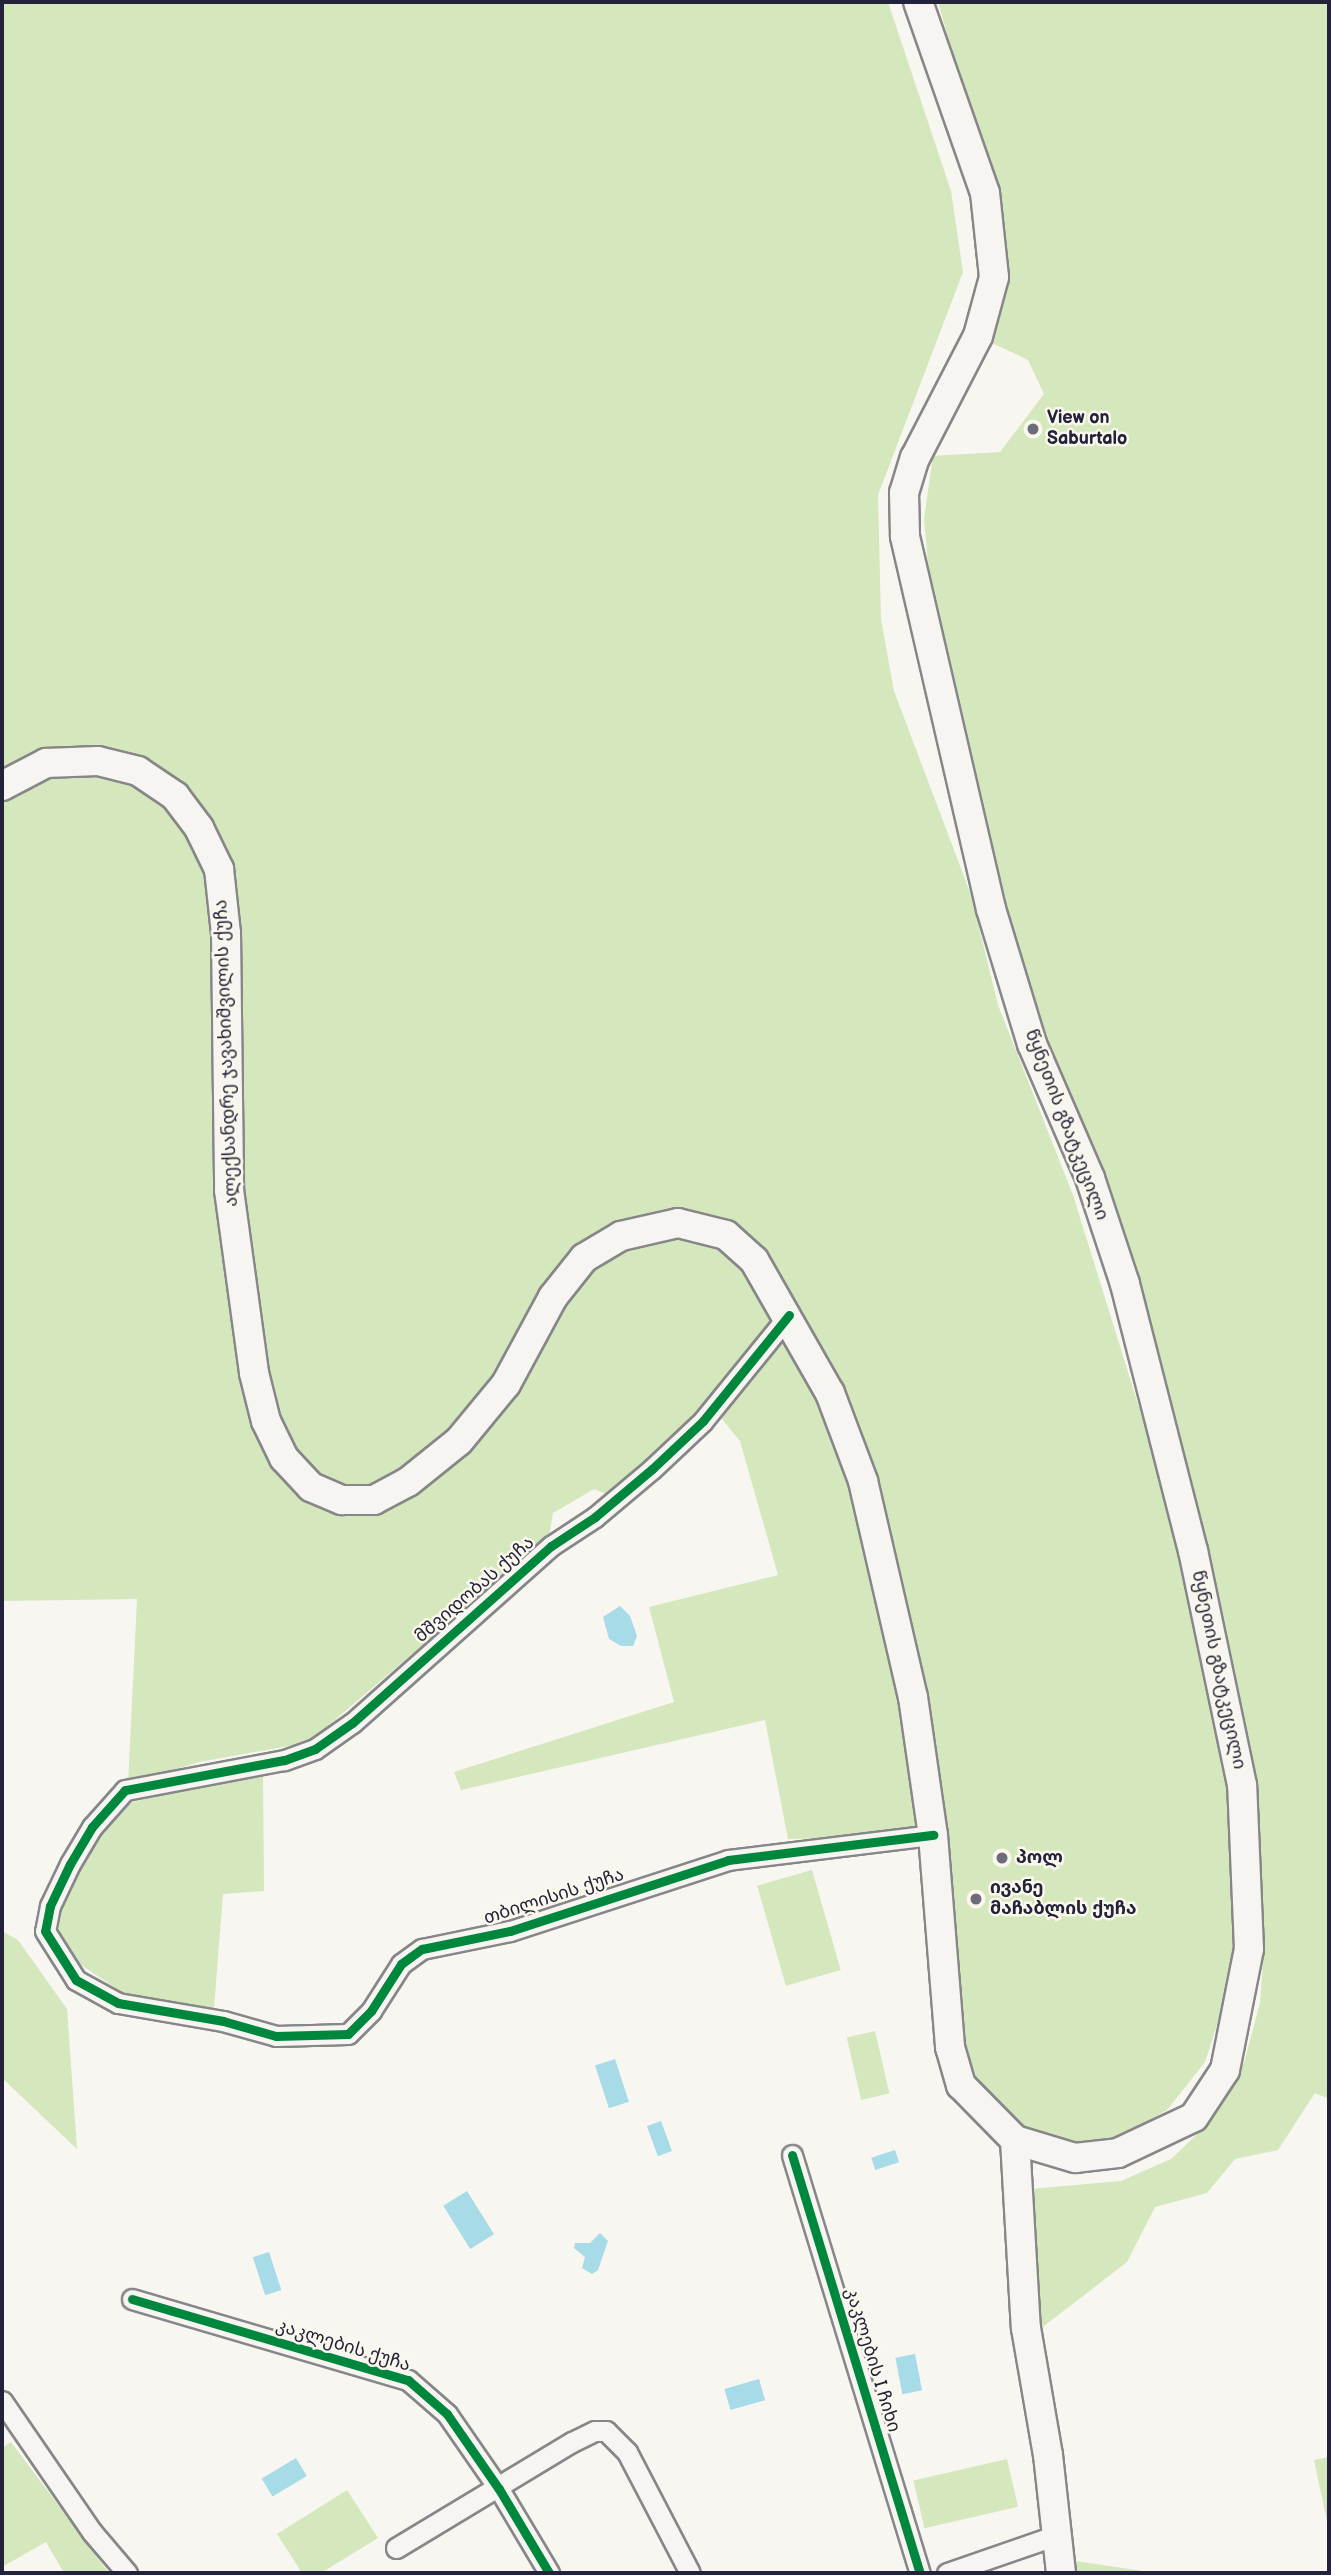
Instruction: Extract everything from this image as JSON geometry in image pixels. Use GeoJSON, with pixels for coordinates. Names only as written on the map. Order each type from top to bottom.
{"type":"FeatureCollection","features":[{"type":"Feature","properties":{"kind":"main road","name":"წყნეთის გზატკეცილი"},"geometry":{"type":"LineString","coordinates":[[918,2],[985,193],[994,277],[978,336],[915,458],[904,493],[905,536],[991,909],[1032,1044],[1090,1178],[1125,1284],[1221,1671],[1242,1785],[1249,1873],[1249,1949],[1238,2021],[1225,2070],[1194,2117],[1118,2153],[1075,2158],[1015,2140]]}},
{"type":"Feature","properties":{"kind":"main road","name":"ალექსანდრე ჯავახიშვილის ქუჩა"},"geometry":{"type":"LineString","coordinates":[[2,786],[46,763],[98,761],[138,771],[174,796],[199,828],[219,869],[226,933],[229,1190],[254,1373],[266,1421],[284,1458],[311,1487],[342,1500],[374,1500],[408,1482],[459,1441],[506,1384],[553,1297],[584,1258],[621,1236],[678,1223],[726,1235],[754,1260],[789,1315],[830,1393],[863,1481],[913,1698],[933,1835],[950,2047],[961,2085],[1015,2140]]}},
{"type":"Feature","properties":{"kind":"main road"},"geometry":{"type":"LineString","coordinates":[[1015,2140],[1026,2328],[1058,2535],[1061,2573]]}},
{"type":"Feature","properties":{"kind":"street","name":"მშვიდობას ქუჩა"},"geometry":{"type":"LineString","coordinates":[[125,1790],[284,1760],[315,1749],[352,1723],[535,1560],[652,1469],[703,1421],[789,1315]]}},
{"type":"Feature","properties":{"kind":"street","name":"თბილისის ქუჩა"},"geometry":{"type":"LineString","coordinates":[[125,1790],[92,1827],[50,1906],[45,1931],[75,1980],[118,2003],[223,2021],[276,2036],[348,2034],[371,2011],[401,1964],[422,1949],[510,1931],[706,1865],[762,1854],[933,1835]]}},
{"type":"Feature","properties":{"kind":"street","name":"კაკლების I ჩიხი"},"geometry":{"type":"LineString","coordinates":[[792,2155],[920,2573]]}},
{"type":"Feature","properties":{"kind":"street","name":"კაკლების ქუჩა"},"geometry":{"type":"LineString","coordinates":[[132,2299],[408,2380],[447,2414],[499,2489],[549,2573]]}},
{"type":"Feature","properties":{"kind":"street"},"geometry":{"type":"LineString","coordinates":[[2,2401],[93,2532],[127,2573]]}},
{"type":"Feature","properties":{"kind":"street"},"geometry":{"type":"LineString","coordinates":[[396,2548],[499,2489],[572,2442],[606,2431],[627,2452],[690,2573]]}},
{"type":"Feature","properties":{"kind":"street"},"geometry":{"type":"LineString","coordinates":[[947,2573],[1058,2535]]}},
{"type":"Feature","properties":{"kind":"green space"},"geometry":{"type":"Polygon","coordinates":[[[2,2],[888,2],[951,191],[963,272],[878,495],[881,619],[894,691],[971,895],[998,1005],[1073,1195],[1182,1546],[1225,1738],[1237,1857],[1231,1982],[1205,2062],[1167,2110],[1110,2143],[1052,2145],[1011,2130],[967,2066],[956,1939],[937,1817],[830,1393],[933,1835],[788,1839],[765,1720],[461,1790],[454,1772],[674,1702],[649,1607],[778,1575],[740,1441],[708,1402],[684,1429],[608,1495],[594,1489],[553,1513],[549,1537],[316,1736],[294,1745],[199,1762],[128,1784],[137,1599],[2,1601],[2,2]]]}},
{"type":"Feature","properties":{"kind":"green space"},"geometry":{"type":"Polygon","coordinates":[[[938,2],[1329,2],[1329,2099],[1315,2093],[1278,2150],[1235,2159],[1207,2193],[1155,2207],[1127,2262],[1035,2333],[1030,2189],[1121,2181],[1171,2159],[1206,2126],[1244,2063],[1260,2003],[1264,1947],[1253,1798],[1180,1438],[1137,1276],[1055,1074],[1024,973],[933,618],[924,519],[933,456],[1000,452],[1044,394],[1028,360],[990,342],[1000,220],[938,2]]]}},
{"type":"Feature","properties":{"kind":"green space"},"geometry":{"type":"Polygon","coordinates":[[[263,1772],[264,1891],[223,1894],[214,2008],[126,1995],[71,1958],[61,1942],[58,1920],[67,1885],[97,1833],[124,1805],[209,1780],[263,1772]]]}},
{"type":"Feature","properties":{"kind":"green space"},"geometry":{"type":"Polygon","coordinates":[[[812,1870],[841,1970],[786,1986],[757,1886],[812,1870]]]}},
{"type":"Feature","properties":{"kind":"green space"},"geometry":{"type":"Polygon","coordinates":[[[2,1931],[18,1940],[67,2009],[77,2149],[2,2078],[2,1931]]]}},
{"type":"Feature","properties":{"kind":"green space"},"geometry":{"type":"Polygon","coordinates":[[[875,2031],[889,2093],[861,2100],[847,2038],[875,2031]]]}},
{"type":"Feature","properties":{"kind":"green space"},"geometry":{"type":"Polygon","coordinates":[[[11,2442],[109,2573],[64,2573],[46,2542],[2,2567],[2,2448],[11,2442]]]}},
{"type":"Feature","properties":{"kind":"green space"},"geometry":{"type":"Polygon","coordinates":[[[1329,2457],[1329,2531],[1314,2460],[1329,2457]]]}},
{"type":"Feature","properties":{"kind":"green space"},"geometry":{"type":"Polygon","coordinates":[[[1007,2459],[1018,2507],[924,2528],[913,2481],[1007,2459]]]}},
{"type":"Feature","properties":{"kind":"green space"},"geometry":{"type":"Polygon","coordinates":[[[347,2490],[378,2538],[321,2573],[302,2573],[277,2534],[347,2490]]]}},
{"type":"Feature","properties":{"kind":"green space"},"geometry":{"type":"Polygon","coordinates":[[[1069,2560],[1156,2573],[1070,2573],[1069,2560]]]}},
{"type":"Feature","properties":{"kind":"water"},"geometry":{"type":"Polygon","coordinates":[[[620,1606],[630,1616],[637,1636],[633,1646],[621,1646],[609,1639],[603,1617],[620,1606]]]}},
{"type":"Feature","properties":{"kind":"water"},"geometry":{"type":"Polygon","coordinates":[[[615,2059],[629,2102],[609,2108],[595,2065],[615,2059]]]}},
{"type":"Feature","properties":{"kind":"water"},"geometry":{"type":"Polygon","coordinates":[[[661,2121],[672,2151],[658,2156],[647,2126],[661,2121]]]}},
{"type":"Feature","properties":{"kind":"water"},"geometry":{"type":"Polygon","coordinates":[[[895,2150],[899,2162],[875,2170],[871,2158],[895,2150]]]}},
{"type":"Feature","properties":{"kind":"water"},"geometry":{"type":"Polygon","coordinates":[[[467,2191],[494,2234],[470,2249],[443,2206],[467,2191]]]}},
{"type":"Feature","properties":{"kind":"water"},"geometry":{"type":"Polygon","coordinates":[[[600,2233],[608,2241],[598,2270],[592,2274],[582,2268],[585,2257],[574,2248],[575,2243],[590,2243],[600,2233]]]}},
{"type":"Feature","properties":{"kind":"water"},"geometry":{"type":"Polygon","coordinates":[[[269,2252],[281,2290],[265,2295],[253,2257],[269,2252]]]}},
{"type":"Feature","properties":{"kind":"water"},"geometry":{"type":"Polygon","coordinates":[[[915,2354],[922,2390],[902,2394],[895,2358],[915,2354]]]}},
{"type":"Feature","properties":{"kind":"water"},"geometry":{"type":"Polygon","coordinates":[[[759,2379],[765,2400],[730,2410],[724,2389],[759,2379]]]}},
{"type":"Feature","properties":{"kind":"water"},"geometry":{"type":"Polygon","coordinates":[[[296,2458],[307,2476],[273,2497],[262,2479],[296,2458]]]}},
{"type":"Feature","properties":{"kind":"cycle path"},"geometry":{"type":"LineString","coordinates":[[789,1315],[703,1421],[652,1469],[595,1517],[551,1546],[352,1723],[315,1749],[284,1760],[125,1790],[92,1827],[70,1864],[50,1906],[45,1931],[76,1980],[118,2003],[223,2021],[276,2036],[348,2034],[371,2011],[401,1964],[422,1949],[510,1931],[728,1860],[933,1835]]}},
{"type":"Feature","properties":{"kind":"cycle path"},"geometry":{"type":"LineString","coordinates":[[792,2155],[920,2573]]}},
{"type":"Feature","properties":{"kind":"cycle path"},"geometry":{"type":"LineString","coordinates":[[132,2299],[408,2380],[447,2414],[499,2489],[549,2573]]}},
{"type":"Feature","properties":{"kind":"place","name":"View on Saburtalo"},"geometry":{"type":"Point","coordinates":[1033,429]}},
{"type":"Feature","properties":{"kind":"place","name":"პოლ"},"geometry":{"type":"Point","coordinates":[1002,1858]}},
{"type":"Feature","properties":{"kind":"place","name":"ივანე მაჩაბლის ქუჩა"},"geometry":{"type":"Point","coordinates":[976,1899]}}]}
